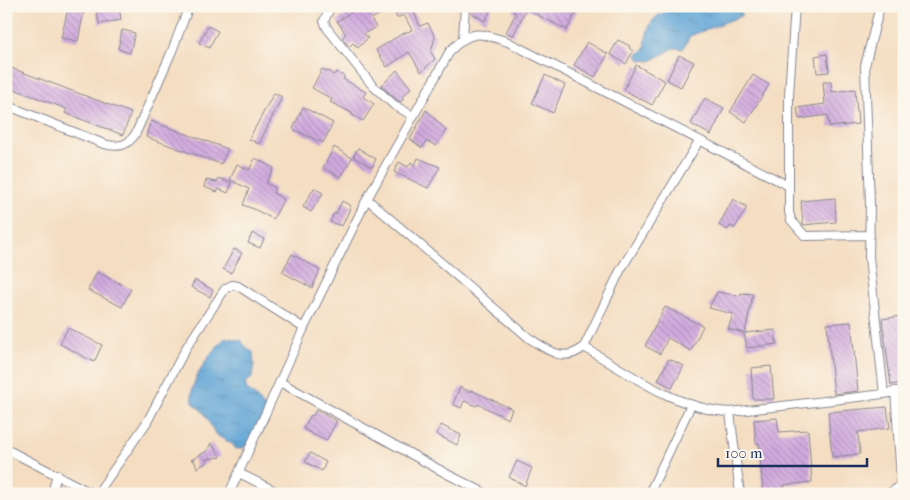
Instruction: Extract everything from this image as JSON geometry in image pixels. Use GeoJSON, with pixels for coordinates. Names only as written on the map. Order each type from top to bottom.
{"type":"FeatureCollection","features":[{"type":"Feature","properties":{"kind":"street"},"geometry":{"type":"LineString","coordinates":[[6,105],[104,144],[114,146],[125,144],[132,140],[136,133],[165,67],[188,6]]}},
{"type":"Feature","properties":{"kind":"street"},"geometry":{"type":"LineString","coordinates":[[331,6],[324,21],[327,28],[372,86],[394,105],[413,116]]}},
{"type":"Feature","properties":{"kind":"street"},"geometry":{"type":"LineString","coordinates":[[463,38],[465,6]]}},
{"type":"Feature","properties":{"kind":"street"},"geometry":{"type":"LineString","coordinates":[[795,6],[789,94],[789,212],[791,220],[805,236],[870,235]]}},
{"type":"Feature","properties":{"kind":"street"},"geometry":{"type":"LineString","coordinates":[[880,6],[865,66],[872,285],[884,394]]}},
{"type":"Feature","properties":{"kind":"street"},"geometry":{"type":"LineString","coordinates":[[229,494],[304,328],[367,199],[450,51],[463,38],[474,34],[487,35],[508,42],[789,186]]}},
{"type":"Feature","properties":{"kind":"street"},"geometry":{"type":"LineString","coordinates":[[367,199],[529,338],[552,352],[567,356],[578,352],[584,347],[620,271],[699,140]]}},
{"type":"Feature","properties":{"kind":"street"},"geometry":{"type":"LineString","coordinates":[[6,449],[95,494],[147,422],[186,348],[225,289],[232,285],[238,286],[304,328]]}},
{"type":"Feature","properties":{"kind":"street"},"geometry":{"type":"LineString","coordinates":[[584,347],[679,401],[712,411],[730,412],[904,390]]}},
{"type":"Feature","properties":{"kind":"street"},"geometry":{"type":"LineString","coordinates":[[280,382],[448,475],[487,494]]}},
{"type":"Feature","properties":{"kind":"street"},"geometry":{"type":"LineString","coordinates":[[888,494],[899,487],[902,478],[895,391]]}},
{"type":"Feature","properties":{"kind":"street"},"geometry":{"type":"LineString","coordinates":[[649,494],[691,404]]}},
{"type":"Feature","properties":{"kind":"street"},"geometry":{"type":"LineString","coordinates":[[730,412],[740,494]]}},
{"type":"Feature","properties":{"kind":"street"},"geometry":{"type":"LineString","coordinates":[[239,473],[281,494]]}},
{"type":"Feature","properties":{"kind":"street"},"geometry":{"type":"LineString","coordinates":[[52,494],[57,474]]}},
{"type":"Feature","properties":{"kind":"water"},"geometry":{"type":"Polygon","coordinates":[[[671,6],[742,6],[741,16],[690,36],[683,49],[674,48],[651,61],[640,60],[637,55],[645,49],[650,24],[671,6]]]}},
{"type":"Feature","properties":{"kind":"water"},"geometry":{"type":"Polygon","coordinates":[[[225,338],[241,340],[253,352],[252,378],[245,383],[247,390],[262,404],[268,423],[251,443],[236,449],[231,443],[215,433],[203,413],[193,402],[192,394],[193,386],[202,368],[225,338]]]}},
{"type":"Feature","properties":{"kind":"building"},"geometry":{"type":"Polygon","coordinates":[[[70,6],[85,6],[78,41],[61,38],[70,6]]]}},
{"type":"Feature","properties":{"kind":"building"},"geometry":{"type":"Polygon","coordinates":[[[119,6],[121,20],[99,24],[96,8],[119,6]]]}},
{"type":"Feature","properties":{"kind":"building"},"geometry":{"type":"Polygon","coordinates":[[[361,6],[421,6],[413,10],[420,26],[428,23],[435,37],[431,52],[435,59],[421,72],[409,52],[387,67],[376,50],[412,30],[404,15],[397,18],[392,8],[371,19],[376,27],[364,34],[368,38],[358,48],[353,43],[349,47],[342,38],[346,34],[337,21],[361,6]]]}},
{"type":"Feature","properties":{"kind":"building"},"geometry":{"type":"Polygon","coordinates":[[[471,6],[493,6],[485,21],[470,12],[471,6]]]}},
{"type":"Feature","properties":{"kind":"building"},"geometry":{"type":"Polygon","coordinates":[[[516,6],[573,6],[578,8],[567,30],[526,9],[513,36],[506,32],[516,13],[513,12],[516,6]]]}},
{"type":"Feature","properties":{"kind":"building"},"geometry":{"type":"Polygon","coordinates":[[[208,26],[218,31],[209,48],[199,43],[208,26]]]}},
{"type":"Feature","properties":{"kind":"building"},"geometry":{"type":"Polygon","coordinates":[[[122,30],[135,33],[130,53],[118,49],[122,30]]]}},
{"type":"Feature","properties":{"kind":"building"},"geometry":{"type":"Polygon","coordinates":[[[618,40],[630,46],[629,48],[633,51],[626,64],[610,54],[618,40]]]}},
{"type":"Feature","properties":{"kind":"building"},"geometry":{"type":"Polygon","coordinates":[[[587,42],[608,54],[595,77],[574,65],[587,42]]]}},
{"type":"Feature","properties":{"kind":"building"},"geometry":{"type":"Polygon","coordinates":[[[827,54],[829,72],[817,73],[815,56],[827,54]]]}},
{"type":"Feature","properties":{"kind":"building"},"geometry":{"type":"Polygon","coordinates":[[[679,55],[694,62],[681,87],[667,80],[679,55]]]}},
{"type":"Feature","properties":{"kind":"building"},"geometry":{"type":"Polygon","coordinates":[[[636,65],[665,81],[652,105],[624,90],[636,65]]]}},
{"type":"Feature","properties":{"kind":"building"},"geometry":{"type":"Polygon","coordinates":[[[6,66],[131,113],[123,135],[65,113],[67,109],[6,86],[6,66]]]}},
{"type":"Feature","properties":{"kind":"building"},"geometry":{"type":"Polygon","coordinates":[[[322,69],[330,71],[333,75],[337,72],[345,77],[343,79],[366,92],[363,97],[374,104],[363,121],[330,102],[332,99],[312,88],[322,69]]]}},
{"type":"Feature","properties":{"kind":"building"},"geometry":{"type":"Polygon","coordinates":[[[397,70],[411,88],[402,97],[404,99],[400,102],[381,86],[397,70]]]}},
{"type":"Feature","properties":{"kind":"building"},"geometry":{"type":"Polygon","coordinates":[[[545,75],[565,85],[553,113],[532,103],[545,75]]]}},
{"type":"Feature","properties":{"kind":"building"},"geometry":{"type":"Polygon","coordinates":[[[753,75],[769,85],[746,122],[730,112],[753,75]]]}},
{"type":"Feature","properties":{"kind":"building"},"geometry":{"type":"Polygon","coordinates":[[[823,82],[831,82],[832,92],[855,89],[858,124],[829,127],[828,115],[799,119],[797,108],[825,104],[823,82]]]}},
{"type":"Feature","properties":{"kind":"building"},"geometry":{"type":"Polygon","coordinates":[[[274,93],[282,97],[259,144],[249,139],[274,93]]]}},
{"type":"Feature","properties":{"kind":"building"},"geometry":{"type":"Polygon","coordinates":[[[705,98],[724,108],[711,135],[691,124],[705,98]]]}},
{"type":"Feature","properties":{"kind":"building"},"geometry":{"type":"Polygon","coordinates":[[[303,107],[333,123],[323,143],[293,129],[303,107]]]}},
{"type":"Feature","properties":{"kind":"building"},"geometry":{"type":"Polygon","coordinates":[[[426,110],[446,130],[436,146],[427,141],[422,148],[410,139],[426,110]]]}},
{"type":"Feature","properties":{"kind":"building"},"geometry":{"type":"Polygon","coordinates":[[[151,121],[228,149],[221,164],[146,137],[151,121]]]}},
{"type":"Feature","properties":{"kind":"building"},"geometry":{"type":"Polygon","coordinates":[[[334,147],[352,158],[341,177],[323,168],[334,147]]]}},
{"type":"Feature","properties":{"kind":"building"},"geometry":{"type":"Polygon","coordinates":[[[358,148],[376,159],[372,167],[353,157],[358,148]]]}},
{"type":"Feature","properties":{"kind":"building"},"geometry":{"type":"Polygon","coordinates":[[[255,158],[274,168],[266,183],[275,188],[273,193],[284,199],[273,219],[243,205],[249,189],[230,180],[237,164],[249,170],[255,158]]]}},
{"type":"Feature","properties":{"kind":"building"},"geometry":{"type":"Polygon","coordinates":[[[418,158],[440,167],[428,188],[394,172],[399,162],[408,167],[411,162],[415,165],[418,158]]]}},
{"type":"Feature","properties":{"kind":"building"},"geometry":{"type":"Polygon","coordinates":[[[219,178],[232,183],[228,193],[219,189],[217,192],[204,187],[206,180],[217,182],[219,178]]]}},
{"type":"Feature","properties":{"kind":"building"},"geometry":{"type":"Polygon","coordinates":[[[314,188],[323,193],[311,212],[303,207],[314,188]]]}},
{"type":"Feature","properties":{"kind":"building"},"geometry":{"type":"Polygon","coordinates":[[[835,198],[836,222],[803,225],[801,201],[835,198]]]}},
{"type":"Feature","properties":{"kind":"building"},"geometry":{"type":"Polygon","coordinates":[[[733,199],[747,207],[735,228],[730,226],[728,230],[719,225],[733,199]]]}},
{"type":"Feature","properties":{"kind":"building"},"geometry":{"type":"Polygon","coordinates":[[[342,201],[351,206],[342,226],[330,222],[342,201]]]}},
{"type":"Feature","properties":{"kind":"building"},"geometry":{"type":"Polygon","coordinates":[[[252,233],[264,239],[260,248],[248,243],[252,233]]]}},
{"type":"Feature","properties":{"kind":"building"},"geometry":{"type":"Polygon","coordinates":[[[234,249],[242,253],[231,273],[223,269],[234,249]]]}},
{"type":"Feature","properties":{"kind":"building"},"geometry":{"type":"Polygon","coordinates":[[[292,254],[320,270],[312,288],[282,272],[292,254]]]}},
{"type":"Feature","properties":{"kind":"building"},"geometry":{"type":"Polygon","coordinates":[[[97,272],[131,289],[122,307],[88,290],[97,272]]]}},
{"type":"Feature","properties":{"kind":"building"},"geometry":{"type":"Polygon","coordinates":[[[195,280],[213,290],[210,297],[191,287],[195,280]]]}},
{"type":"Feature","properties":{"kind":"building"},"geometry":{"type":"Polygon","coordinates":[[[717,292],[740,296],[741,293],[753,294],[745,333],[775,330],[777,344],[747,348],[744,333],[728,329],[733,314],[709,308],[717,292]]]}},
{"type":"Feature","properties":{"kind":"building"},"geometry":{"type":"Polygon","coordinates":[[[665,307],[703,326],[691,351],[668,338],[660,354],[645,346],[665,307]]]}},
{"type":"Feature","properties":{"kind":"building"},"geometry":{"type":"Polygon","coordinates":[[[902,316],[904,331],[904,383],[891,385],[882,319],[902,316]]]}},
{"type":"Feature","properties":{"kind":"building"},"geometry":{"type":"Polygon","coordinates":[[[851,322],[858,391],[834,394],[827,324],[851,322]]]}},
{"type":"Feature","properties":{"kind":"building"},"geometry":{"type":"Polygon","coordinates":[[[68,328],[102,345],[94,362],[60,344],[68,328]]]}},
{"type":"Feature","properties":{"kind":"building"},"geometry":{"type":"Polygon","coordinates":[[[669,359],[684,366],[672,388],[658,380],[669,359]]]}},
{"type":"Feature","properties":{"kind":"building"},"geometry":{"type":"Polygon","coordinates":[[[771,366],[774,399],[753,399],[751,368],[771,366]]]}},
{"type":"Feature","properties":{"kind":"building"},"geometry":{"type":"Polygon","coordinates":[[[460,387],[470,392],[471,390],[512,409],[508,419],[478,404],[477,406],[464,401],[461,408],[453,404],[460,387]]]}},
{"type":"Feature","properties":{"kind":"building"},"geometry":{"type":"Polygon","coordinates":[[[887,407],[890,428],[858,432],[860,454],[832,457],[828,412],[887,407]]]}},
{"type":"Feature","properties":{"kind":"building"},"geometry":{"type":"Polygon","coordinates":[[[316,410],[337,421],[326,441],[303,429],[316,410]]]}},
{"type":"Feature","properties":{"kind":"building"},"geometry":{"type":"Polygon","coordinates":[[[777,418],[779,432],[808,430],[812,482],[784,485],[785,493],[763,494],[759,443],[756,443],[754,420],[777,418]]]}},
{"type":"Feature","properties":{"kind":"building"},"geometry":{"type":"Polygon","coordinates":[[[441,425],[461,435],[457,445],[436,434],[441,425]]]}},
{"type":"Feature","properties":{"kind":"building"},"geometry":{"type":"Polygon","coordinates":[[[211,443],[221,457],[206,459],[208,462],[197,468],[194,460],[191,460],[207,451],[211,443]]]}},
{"type":"Feature","properties":{"kind":"building"},"geometry":{"type":"Polygon","coordinates":[[[310,453],[326,462],[322,471],[305,462],[310,453]]]}},
{"type":"Feature","properties":{"kind":"building"},"geometry":{"type":"Polygon","coordinates":[[[517,461],[532,468],[525,486],[509,477],[517,461]]]}}]}
